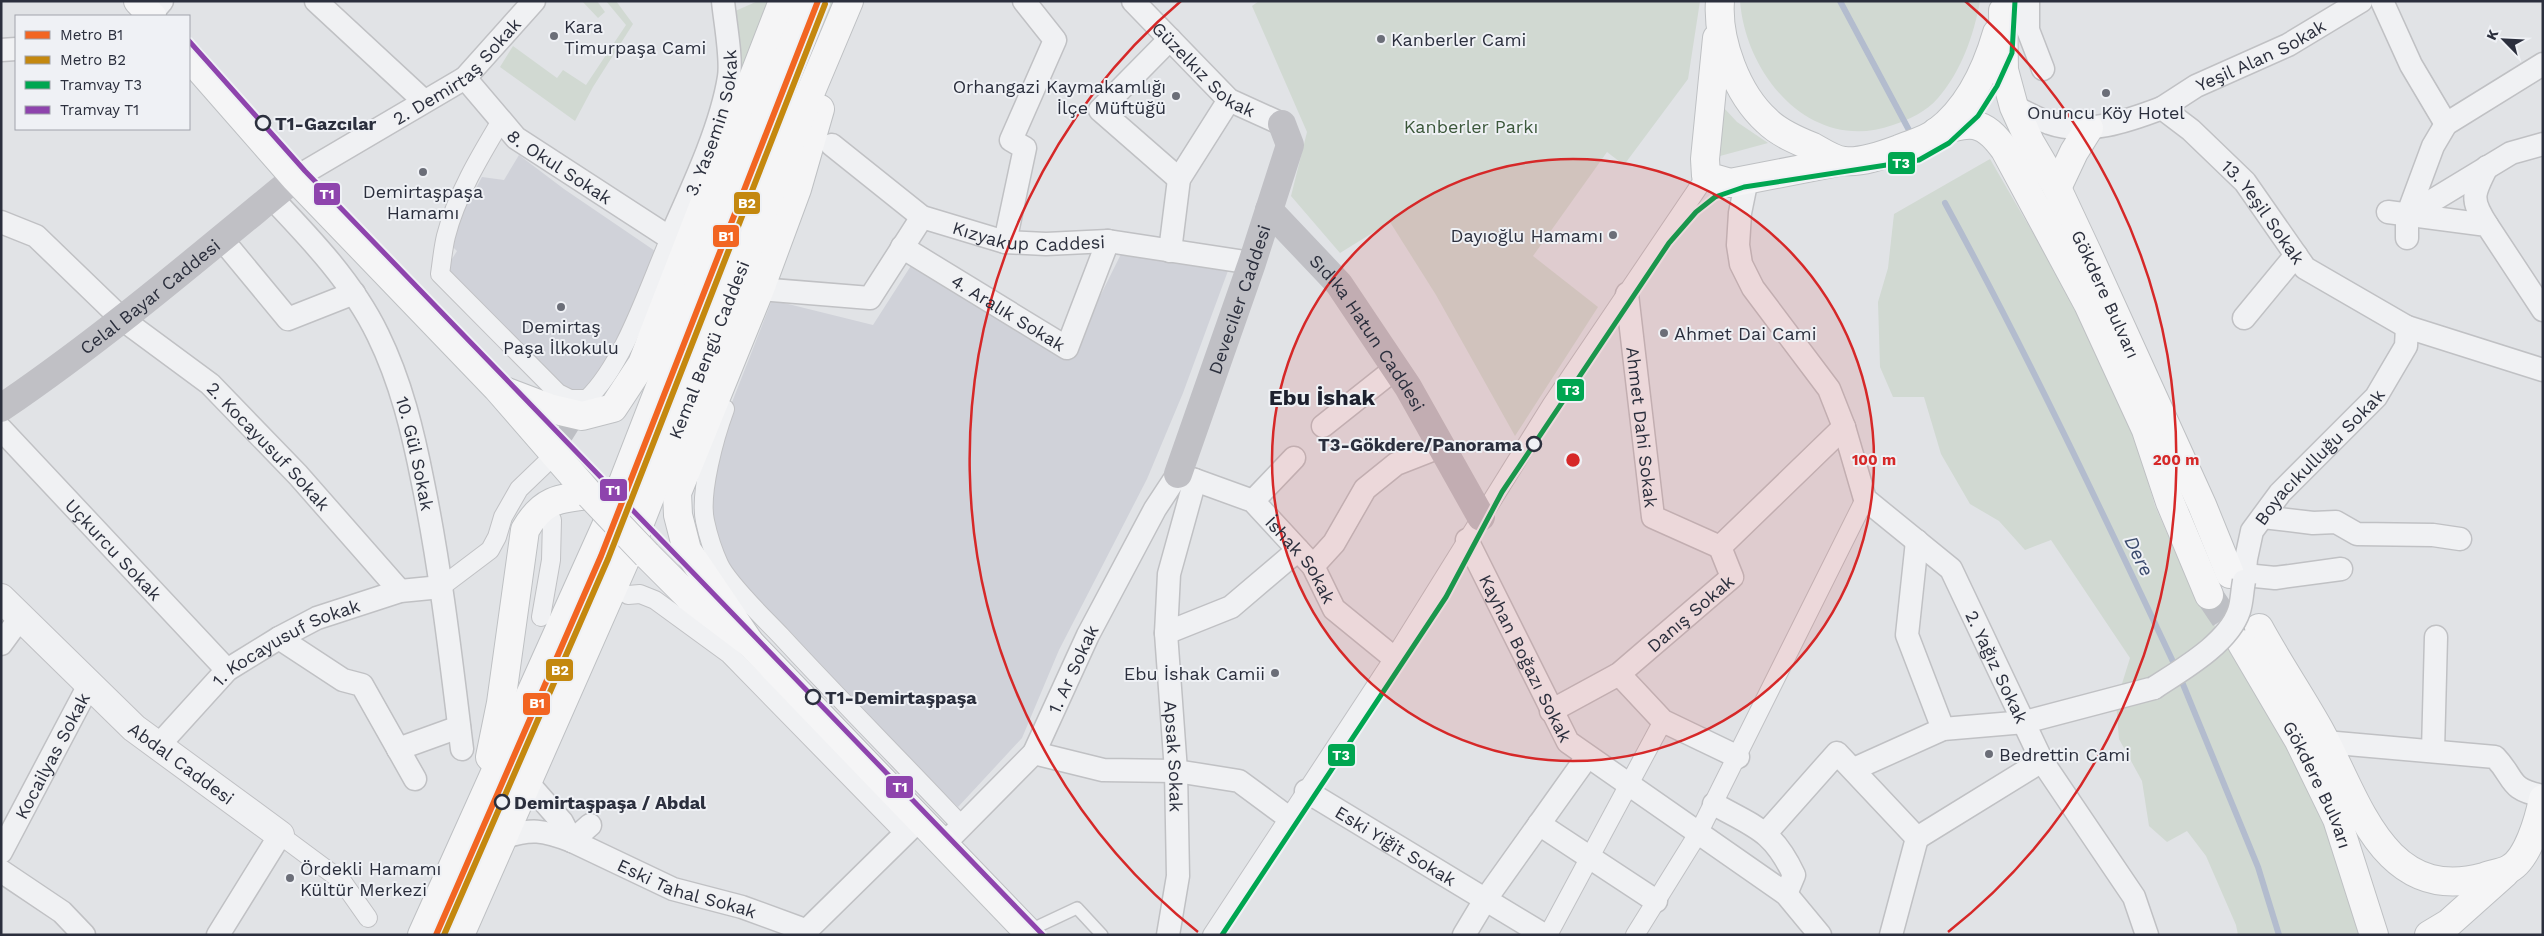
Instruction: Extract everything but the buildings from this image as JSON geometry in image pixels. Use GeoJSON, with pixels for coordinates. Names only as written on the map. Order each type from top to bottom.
{"type":"FeatureCollection","features":[{"type":"Feature","properties":{"kind":"main road"},"geometry":{"type":"LineString","coordinates":[[497,388],[552,409],[582,416],[613,408],[642,364],[783,1]]}},
{"type":"Feature","properties":{"kind":"main road","name":"Kemal Bengü Caddesi"},"geometry":{"type":"LineString","coordinates":[[468,833],[606,526],[810,1]]}},
{"type":"Feature","properties":{"kind":"main road"},"geometry":{"type":"LineString","coordinates":[[849,1],[809,149],[766,289],[677,493],[678,515],[687,550],[750,643],[911,827],[952,835],[1029,933]]}},
{"type":"Feature","properties":{"kind":"main road","name":"Kemal Bengü Caddesi"},"geometry":{"type":"LineString","coordinates":[[460,935],[527,782],[636,557],[801,115],[849,1]]}},
{"type":"Feature","properties":{"kind":"main road"},"geometry":{"type":"LineString","coordinates":[[1719,10],[1705,159],[1706,176],[1730,183],[1843,161],[1865,159],[1889,153],[1936,132],[1969,99],[2012,4]]}},
{"type":"Feature","properties":{"kind":"main road","name":"Gökdere Bulvarı"},"geometry":{"type":"LineString","coordinates":[[2012,4],[2004,70],[2014,107],[2030,142],[2057,188],[2202,505],[2240,577]]}},
{"type":"Feature","properties":{"kind":"main road"},"geometry":{"type":"LineString","coordinates":[[1719,10],[1730,65],[1745,93],[1767,122],[1795,140],[1843,161]]}},
{"type":"Feature","properties":{"kind":"main road"},"geometry":{"type":"LineString","coordinates":[[190,58],[295,178],[497,388],[590,495],[636,557],[750,643]]}},
{"type":"Feature","properties":{"kind":"main road","name":"Deveciler Caddesi"},"geometry":{"type":"LineString","coordinates":[[1186,477],[1290,145],[1282,124]]}},
{"type":"Feature","properties":{"kind":"main road","name":"Gökdere Bulvarı"},"geometry":{"type":"LineString","coordinates":[[1936,132],[1960,125],[1977,125],[1995,135],[2005,150],[2088,304],[2143,422],[2170,502],[2209,595]]}},
{"type":"Feature","properties":{"kind":"main road"},"geometry":{"type":"LineString","coordinates":[[2057,188],[2074,152],[2089,128]]}},
{"type":"Feature","properties":{"kind":"main road","name":"Celal Bayar Caddesi"},"geometry":{"type":"LineString","coordinates":[[1,408],[42,380],[122,319],[295,178]]}},
{"type":"Feature","properties":{"kind":"main road","name":"Sıdıka Hatun Caddesi"},"geometry":{"type":"LineString","coordinates":[[1269,210],[1339,284],[1396,368],[1481,517]]}},
{"type":"Feature","properties":{"kind":"main road"},"geometry":{"type":"LineString","coordinates":[[422,935],[468,833],[488,769],[501,703],[525,530],[541,508],[557,498],[590,495]]}},
{"type":"Feature","properties":{"kind":"main road","name":"Gökdere Bulvarı"},"geometry":{"type":"LineString","coordinates":[[2374,935],[2337,819],[2250,636],[2325,742],[2369,827],[2392,857],[2420,876],[2448,883],[2471,880],[2510,869]]}},
{"type":"Feature","properties":{"kind":"main road"},"geometry":{"type":"LineString","coordinates":[[2429,935],[2449,923],[2510,869],[2525,850],[2538,823],[2543,798]]}},
{"type":"Feature","properties":{"kind":"street"},"geometry":{"type":"LineString","coordinates":[[316,1],[424,101]]}},
{"type":"Feature","properties":{"kind":"street","name":"2. Demirtaş Sokak"},"geometry":{"type":"LineString","coordinates":[[295,178],[464,78],[534,1]]}},
{"type":"Feature","properties":{"kind":"street","name":"3. Yasemin Sokak"},"geometry":{"type":"LineString","coordinates":[[670,238],[695,181],[719,116],[729,76],[723,1]]}},
{"type":"Feature","properties":{"kind":"street"},"geometry":{"type":"LineString","coordinates":[[1005,242],[1025,148],[1011,140],[1055,40],[1024,1]]}},
{"type":"Feature","properties":{"kind":"street","name":"Güzelkız Sokak"},"geometry":{"type":"LineString","coordinates":[[1133,1],[1229,100],[1282,124]]}},
{"type":"Feature","properties":{"kind":"street","name":"Yeşil Alan Sokak"},"geometry":{"type":"LineString","coordinates":[[2162,108],[2196,86],[2288,45],[2361,1]]}},
{"type":"Feature","properties":{"kind":"street"},"geometry":{"type":"LineString","coordinates":[[2382,1],[2411,65],[2446,124]]}},
{"type":"Feature","properties":{"kind":"street"},"geometry":{"type":"LineString","coordinates":[[2012,4],[2028,30],[2043,69]]}},
{"type":"Feature","properties":{"kind":"street"},"geometry":{"type":"LineString","coordinates":[[1170,39],[1100,110],[1179,179]]}},
{"type":"Feature","properties":{"kind":"street"},"geometry":{"type":"LineString","coordinates":[[1,50],[15,49]]}},
{"type":"Feature","properties":{"kind":"street"},"geometry":{"type":"LineString","coordinates":[[2400,222],[2433,146],[2446,124],[2543,64]]}},
{"type":"Feature","properties":{"kind":"street","name":"8. Okul Sokak"},"geometry":{"type":"LineString","coordinates":[[464,78],[516,138],[670,238]]}},
{"type":"Feature","properties":{"kind":"street"},"geometry":{"type":"LineString","coordinates":[[1170,251],[1179,179],[1229,100]]}},
{"type":"Feature","properties":{"kind":"street"},"geometry":{"type":"LineString","coordinates":[[2014,107],[2051,124],[2089,128],[2133,119],[2162,108]]}},
{"type":"Feature","properties":{"kind":"street","name":"13. Yeşil Sokak"},"geometry":{"type":"LineString","coordinates":[[2162,108],[2191,130],[2245,182],[2305,268],[2407,327],[2543,370]]}},
{"type":"Feature","properties":{"kind":"street"},"geometry":{"type":"LineString","coordinates":[[501,121],[480,157],[455,212],[446,235],[440,274],[558,393],[570,398],[586,401],[603,384],[619,354],[670,238]]}},
{"type":"Feature","properties":{"kind":"street"},"geometry":{"type":"LineString","coordinates":[[2400,222],[2511,153],[2543,144]]}},
{"type":"Feature","properties":{"kind":"street","name":"Kızyakup Caddesi"},"geometry":{"type":"LineString","coordinates":[[832,145],[922,217],[1005,242],[1046,244],[1108,241],[1252,263]]}},
{"type":"Feature","properties":{"kind":"street"},"geometry":{"type":"LineString","coordinates":[[2487,167],[2476,188],[2475,207],[2543,310]]}},
{"type":"Feature","properties":{"kind":"street"},"geometry":{"type":"LineString","coordinates":[[1215,933],[1394,658],[1552,404],[1706,176]]}},
{"type":"Feature","properties":{"kind":"street"},"geometry":{"type":"LineString","coordinates":[[1635,935],[1699,832],[1714,804],[1865,500],[1844,427],[1829,389],[1753,288],[1741,264],[1740,220],[1746,180]]}},
{"type":"Feature","properties":{"kind":"street","name":"10. Gül Sokak"},"geometry":{"type":"LineString","coordinates":[[271,198],[298,225],[354,293],[377,333],[399,380],[430,517],[462,749]]}},
{"type":"Feature","properties":{"kind":"street"},"geometry":{"type":"LineString","coordinates":[[922,217],[870,298],[766,289],[717,431],[703,512],[717,568],[820,679],[885,743],[952,835]]}},
{"type":"Feature","properties":{"kind":"street","name":"2. Kocayusuf Sokak"},"geometry":{"type":"LineString","coordinates":[[1,222],[36,236],[122,319],[210,384],[298,475],[400,591]]}},
{"type":"Feature","properties":{"kind":"street"},"geometry":{"type":"LineString","coordinates":[[2400,222],[2486,225]]}},
{"type":"Feature","properties":{"kind":"street"},"geometry":{"type":"LineString","coordinates":[[221,238],[288,319],[354,293]]}},
{"type":"Feature","properties":{"kind":"street","name":"4. Aralık Sokak"},"geometry":{"type":"LineString","coordinates":[[902,247],[1067,348],[1108,241]]}},
{"type":"Feature","properties":{"kind":"street"},"geometry":{"type":"LineString","coordinates":[[2244,318],[2296,255]]}},
{"type":"Feature","properties":{"kind":"street","name":"Ahmet Dahi Sokak"},"geometry":{"type":"LineString","coordinates":[[1627,294],[1653,517],[1720,547]]}},
{"type":"Feature","properties":{"kind":"street","name":"Boyacıkulluğu Sokak"},"geometry":{"type":"LineString","coordinates":[[1854,769],[1943,729],[2025,722],[2154,688],[2200,657],[2227,631],[2239,612],[2240,577],[2252,531],[2280,493],[2376,397],[2406,346],[2407,327]]}},
{"type":"Feature","properties":{"kind":"street"},"geometry":{"type":"LineString","coordinates":[[1323,426],[1396,368]]}},
{"type":"Feature","properties":{"kind":"street","name":"Danış Sokak"},"geometry":{"type":"LineString","coordinates":[[1552,712],[1619,674],[1732,577],[1720,547],[1844,427]]}},
{"type":"Feature","properties":{"kind":"street","name":"Uçkurcu Sokak"},"geometry":{"type":"LineString","coordinates":[[1,429],[227,670]]}},
{"type":"Feature","properties":{"kind":"street"},"geometry":{"type":"LineString","coordinates":[[1166,632],[1231,607],[1306,558],[1334,543],[1365,489],[1396,464],[1442,446]]}},
{"type":"Feature","properties":{"kind":"street"},"geometry":{"type":"LineString","coordinates":[[1254,501],[1294,458]]}},
{"type":"Feature","properties":{"kind":"street"},"geometry":{"type":"LineString","coordinates":[[441,587],[490,550],[503,517],[519,489],[529,477],[546,463]]}},
{"type":"Feature","properties":{"kind":"street"},"geometry":{"type":"LineString","coordinates":[[529,477],[538,496]]}},
{"type":"Feature","properties":{"kind":"street","name":"İshak Sokak"},"geometry":{"type":"LineString","coordinates":[[1186,477],[1254,501],[1306,558],[1334,609],[1394,658]]}},
{"type":"Feature","properties":{"kind":"street","name":"Apsak Sokak"},"geometry":{"type":"LineString","coordinates":[[1168,935],[1178,876],[1176,771],[1166,632],[1169,574],[1186,477]]}},
{"type":"Feature","properties":{"kind":"street","name":"1. Ar Sokak"},"geometry":{"type":"LineString","coordinates":[[952,835],[1034,753],[1088,635],[1155,509],[1186,477]]}},
{"type":"Feature","properties":{"kind":"street","name":"2. Yağız Sokak"},"geometry":{"type":"LineString","coordinates":[[1865,500],[1951,569],[2042,761],[2134,898],[2147,935]]}},
{"type":"Feature","properties":{"kind":"street"},"geometry":{"type":"LineString","coordinates":[[541,617],[551,560],[552,520],[550,517]]}},
{"type":"Feature","properties":{"kind":"street"},"geometry":{"type":"LineString","coordinates":[[2263,517],[2313,523],[2336,522],[2357,534],[2432,535],[2460,540]]}},
{"type":"Feature","properties":{"kind":"street","name":"Kayhan Boğazı Sokak"},"geometry":{"type":"LineString","coordinates":[[1467,540],[1568,742],[1587,757],[1629,782],[1786,894],[1820,935]]}},
{"type":"Feature","properties":{"kind":"street"},"geometry":{"type":"LineString","coordinates":[[1917,542],[1907,636],[1943,729]]}},
{"type":"Feature","properties":{"kind":"street"},"geometry":{"type":"LineString","coordinates":[[2240,577],[2275,578],[2341,569]]}},
{"type":"Feature","properties":{"kind":"street","name":"1. Kocayusuf Sokak"},"geometry":{"type":"LineString","coordinates":[[158,746],[227,670],[279,638],[317,618],[400,591],[441,587]]}},
{"type":"Feature","properties":{"kind":"street"},"geometry":{"type":"LineString","coordinates":[[628,595],[640,594],[683,614],[729,654],[911,827],[804,933]]}},
{"type":"Feature","properties":{"kind":"street","name":"Abdal Caddesi"},"geometry":{"type":"LineString","coordinates":[[1,598],[134,728],[342,881],[368,918]]}},
{"type":"Feature","properties":{"kind":"street"},"geometry":{"type":"LineString","coordinates":[[1,644],[20,618]]}},
{"type":"Feature","properties":{"kind":"street"},"geometry":{"type":"LineString","coordinates":[[279,638],[343,680],[362,685],[415,779]]}},
{"type":"Feature","properties":{"kind":"street"},"geometry":{"type":"LineString","coordinates":[[2434,751],[2436,638]]}},
{"type":"Feature","properties":{"kind":"street"},"geometry":{"type":"LineString","coordinates":[[1619,674],[1662,721],[1738,757]]}},
{"type":"Feature","properties":{"kind":"street","name":"Kocailyas Sokak"},"geometry":{"type":"LineString","coordinates":[[1,852],[89,685]]}},
{"type":"Feature","properties":{"kind":"street"},"geometry":{"type":"LineString","coordinates":[[1548,935],[1662,721]]}},
{"type":"Feature","properties":{"kind":"street"},"geometry":{"type":"LineString","coordinates":[[398,749],[459,727]]}},
{"type":"Feature","properties":{"kind":"street"},"geometry":{"type":"LineString","coordinates":[[2325,742],[2494,757],[2505,768],[2512,784],[2528,793],[2543,798]]}},
{"type":"Feature","properties":{"kind":"street"},"geometry":{"type":"LineString","coordinates":[[1034,753],[1103,770],[1176,771],[1239,781],[1289,818]]}},
{"type":"Feature","properties":{"kind":"street"},"geometry":{"type":"LineString","coordinates":[[1766,833],[1837,753],[1917,838]]}},
{"type":"Feature","properties":{"kind":"street"},"geometry":{"type":"LineString","coordinates":[[1464,935],[1485,900],[1587,757]]}},
{"type":"Feature","properties":{"kind":"street"},"geometry":{"type":"LineString","coordinates":[[1891,935],[1917,838],[2042,761]]}},
{"type":"Feature","properties":{"kind":"street"},"geometry":{"type":"LineString","coordinates":[[527,782],[562,822],[572,841],[590,825]]}},
{"type":"Feature","properties":{"kind":"street","name":"Eski Yiğit Sokak"},"geometry":{"type":"LineString","coordinates":[[1306,791],[1544,935]]}},
{"type":"Feature","properties":{"kind":"street"},"geometry":{"type":"LineString","coordinates":[[1714,804],[1766,833],[1784,853],[1794,876],[1786,894]]}},
{"type":"Feature","properties":{"kind":"street"},"geometry":{"type":"LineString","coordinates":[[1539,824],[1656,901]]}},
{"type":"Feature","properties":{"kind":"street","name":"Eski Tahal Sokak"},"geometry":{"type":"LineString","coordinates":[[502,838],[523,831],[546,831],[572,841],[673,889],[742,907],[804,933]]}},
{"type":"Feature","properties":{"kind":"street"},"geometry":{"type":"LineString","coordinates":[[218,935],[280,835]]}},
{"type":"Feature","properties":{"kind":"street"},"geometry":{"type":"LineString","coordinates":[[1,870],[62,912],[84,935]]}},
{"type":"Feature","properties":{"kind":"lane"},"geometry":{"type":"LineString","coordinates":[[1029,933],[1077,908],[1102,935]]}},
{"type":"Feature","properties":{"kind":"shaded area","name":"Demirtaş Paşa İlkokulu"},"geometry":{"type":"Polygon","coordinates":[[[519,155],[564,189],[658,253],[599,381],[578,394],[573,395],[446,268],[457,251],[452,246],[457,223],[482,177],[504,180],[519,155]]]}},
{"type":"Feature","properties":{"kind":"shaded area"},"geometry":{"type":"Polygon","coordinates":[[[1121,254],[1229,268],[1183,393],[1147,479],[1059,650],[1022,738],[958,807],[756,605],[723,562],[705,518],[720,433],[772,300],[873,325],[914,261],[1070,357],[1121,254]]]}},
{"type":"Feature","properties":{"kind":"green space"},"geometry":{"type":"Polygon","coordinates":[[[582,1],[597,1],[605,12],[598,18],[582,1]]]}},
{"type":"Feature","properties":{"kind":"green space"},"geometry":{"type":"Polygon","coordinates":[[[606,1],[616,1],[633,24],[593,87],[575,121],[500,67],[513,46],[557,78],[563,70],[586,85],[626,25],[606,1]]]}},
{"type":"Feature","properties":{"kind":"green space"},"geometry":{"type":"Polygon","coordinates":[[[758,1],[776,1],[738,88],[733,12],[758,1]]]}},
{"type":"Feature","properties":{"kind":"green space"},"geometry":{"type":"Polygon","coordinates":[[[827,1],[837,1],[746,223],[739,221],[827,1]]]}},
{"type":"Feature","properties":{"kind":"green space","name":"Kanberler Parkı"},"geometry":{"type":"Polygon","coordinates":[[[1259,1],[1700,1],[1688,79],[1624,165],[1607,152],[1533,256],[1598,307],[1515,436],[1436,295],[1390,222],[1340,253],[1291,196],[1307,132],[1252,6],[1259,1]]]}},
{"type":"Feature","properties":{"kind":"green space"},"geometry":{"type":"Polygon","coordinates":[[[1740,1],[1980,1],[1970,40],[1960,65],[1938,98],[1923,111],[1906,120],[1893,125],[1863,131],[1836,129],[1811,119],[1788,102],[1770,81],[1755,57],[1745,29],[1740,1]]]}},
{"type":"Feature","properties":{"kind":"green space"},"geometry":{"type":"Polygon","coordinates":[[[1724,108],[1737,122],[1768,143],[1720,156],[1724,108]]]}},
{"type":"Feature","properties":{"kind":"green space"},"geometry":{"type":"Polygon","coordinates":[[[1990,159],[2097,344],[2129,417],[2155,506],[2190,586],[2285,738],[2320,810],[2363,935],[2238,935],[2236,925],[2206,856],[2187,831],[2167,842],[2149,826],[2142,781],[2119,739],[2116,703],[2130,658],[2051,540],[2025,550],[1999,521],[1970,504],[1941,454],[1924,397],[1893,397],[1880,367],[1878,302],[1888,268],[1894,214],[1990,159]]]}},
{"type":"Feature","properties":{"kind":"waterway","name":"Gökdere Bulvarı"},"geometry":{"type":"LineString","coordinates":[[1840,1],[1910,132]]}},
{"type":"Feature","properties":{"kind":"waterway","name":"Dere"},"geometry":{"type":"LineString","coordinates":[[1945,203],[2035,376],[2176,668]]}},
{"type":"Feature","properties":{"kind":"waterway","name":"Dere"},"geometry":{"type":"LineString","coordinates":[[2180,677],[2258,867],[2279,935]]}},
{"type":"Feature","properties":{"kind":"tunnel"},"geometry":{"type":"LineString","coordinates":[[548,461],[582,407]]}},
{"type":"Feature","properties":{"kind":"tunnel"},"geometry":{"type":"LineString","coordinates":[[2209,595],[2242,644]]}},
{"type":"Feature","properties":{"kind":"metro line","name":"B1"},"geometry":{"type":"LineString","coordinates":[[436,935],[601,556],[818,1]]}},
{"type":"Feature","properties":{"kind":"metro line","name":"B2"},"geometry":{"type":"LineString","coordinates":[[444,935],[608,559],[825,4]]}},
{"type":"Feature","properties":{"kind":"tram line","name":"T3"},"geometry":{"type":"LineString","coordinates":[[1222,935],[1446,597],[1502,492],[1669,243],[1696,212],[1715,197],[1744,187],[1919,160],[1949,143],[1978,116],[1997,86],[2012,53],[2015,1]]}},
{"type":"Feature","properties":{"kind":"tram line","name":"T1"},"geometry":{"type":"LineString","coordinates":[[190,42],[305,171],[1043,935]]}},
{"type":"Feature","properties":{"kind":"place","name":"Kara Timurpaşa Cami"},"geometry":{"type":"Point","coordinates":[554,36]}},
{"type":"Feature","properties":{"kind":"place","name":"Kanberler Cami"},"geometry":{"type":"Point","coordinates":[1381,39]}},
{"type":"Feature","properties":{"kind":"place","name":"Onuncu Köy Hotel"},"geometry":{"type":"Point","coordinates":[2106,93]}},
{"type":"Feature","properties":{"kind":"place","name":"Orhangazi Kaymakamlığı İlçe Müftüğü"},"geometry":{"type":"Point","coordinates":[1176,96]}},
{"type":"Feature","properties":{"kind":"place","name":"T1-Gazcılar"},"geometry":{"type":"Point","coordinates":[263,123]}},
{"type":"Feature","properties":{"kind":"place","name":"Demirtaşpaşa Hamamı"},"geometry":{"type":"Point","coordinates":[423,172]}},
{"type":"Feature","properties":{"kind":"place","name":"Dayıoğlu Hamamı"},"geometry":{"type":"Point","coordinates":[1613,235]}},
{"type":"Feature","properties":{"kind":"place","name":"Demirtaş Paşa İlkokulu"},"geometry":{"type":"Point","coordinates":[561,307]}},
{"type":"Feature","properties":{"kind":"place","name":"Ahmet Dai Cami"},"geometry":{"type":"Point","coordinates":[1664,333]}},
{"type":"Feature","properties":{"kind":"place","name":"T3-Gökdere/Panorama"},"geometry":{"type":"Point","coordinates":[1534,444]}},
{"type":"Feature","properties":{"kind":"place","name":"Ebu İshak Camii"},"geometry":{"type":"Point","coordinates":[1275,673]}},
{"type":"Feature","properties":{"kind":"place","name":"T1-Demirtaşpaşa"},"geometry":{"type":"Point","coordinates":[813,697]}},
{"type":"Feature","properties":{"kind":"place","name":"Bedrettin Cami"},"geometry":{"type":"Point","coordinates":[1989,754]}},
{"type":"Feature","properties":{"kind":"place","name":"Demirtaşpaşa / Abdal"},"geometry":{"type":"Point","coordinates":[502,802]}},
{"type":"Feature","properties":{"kind":"place","name":"Ördekli Hamamı Kültür Merkezi"},"geometry":{"type":"Point","coordinates":[290,878]}},
{"type":"Feature","properties":{"kind":"district","name":"Ebu İshak"},"geometry":{"type":"Point","coordinates":[1322,397]}}]}
